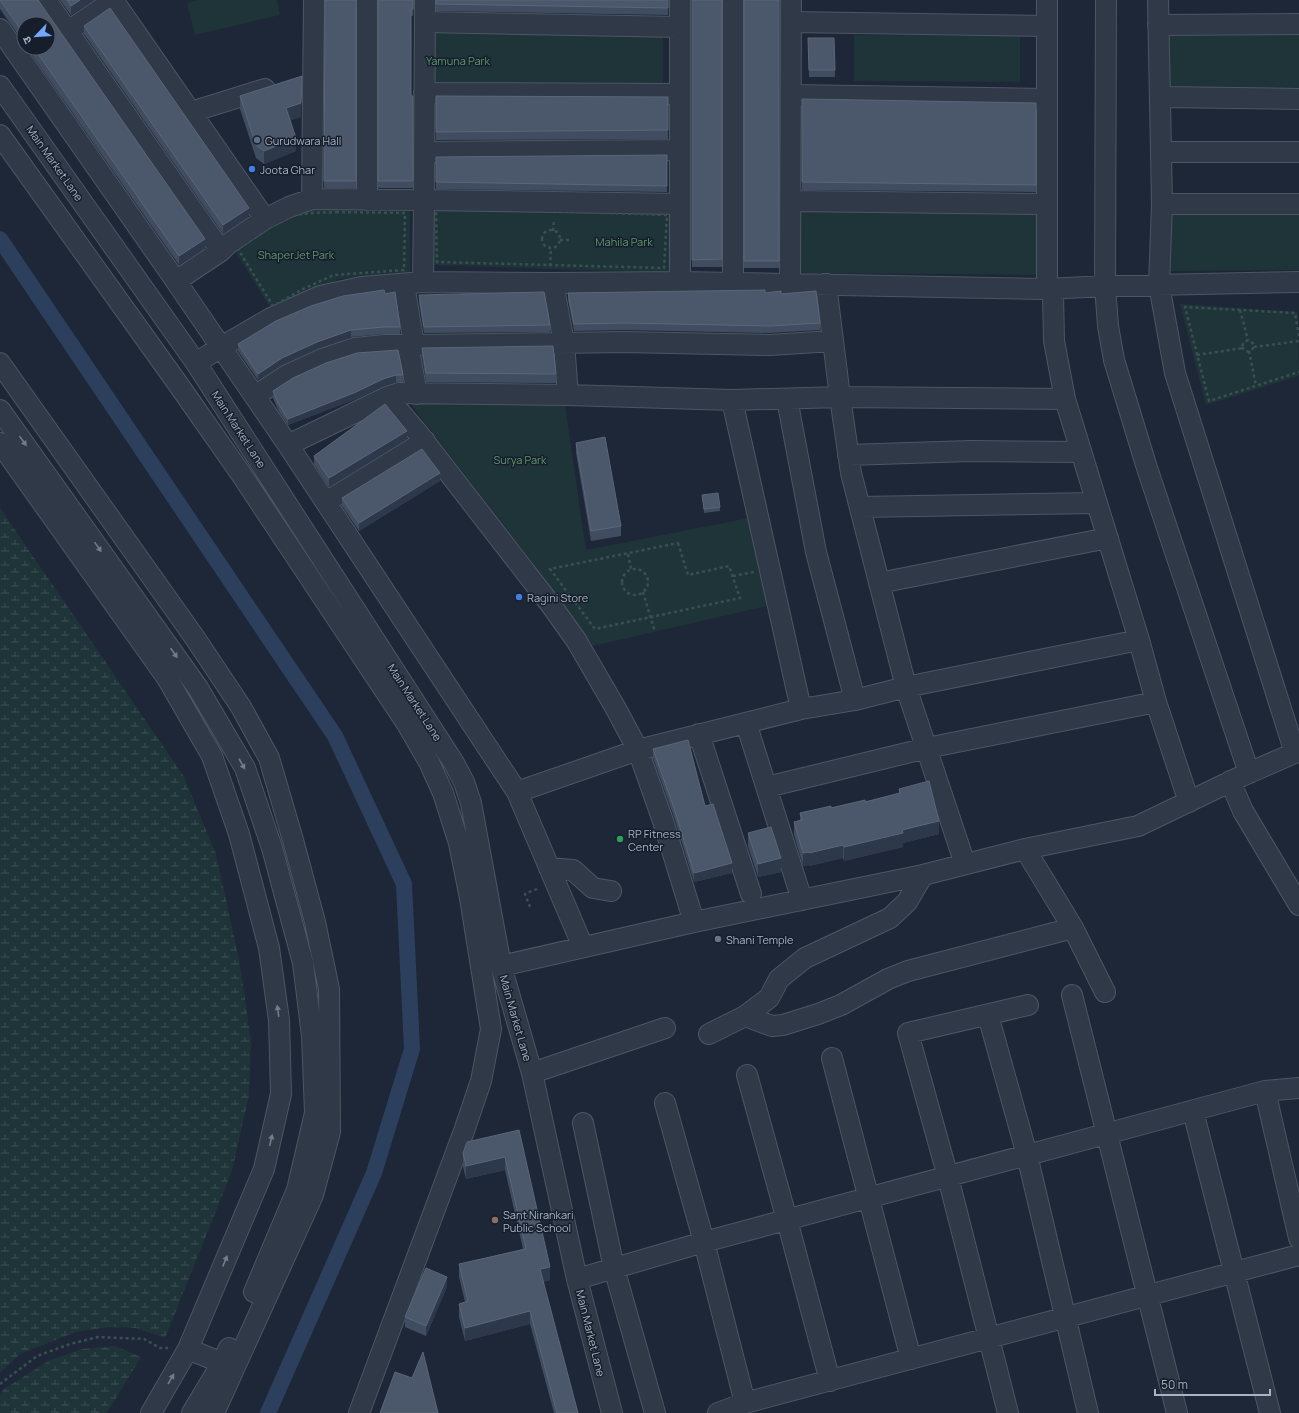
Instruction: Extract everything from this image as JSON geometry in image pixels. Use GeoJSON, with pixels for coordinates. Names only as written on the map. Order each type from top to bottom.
{"type":"FeatureCollection","features":[{"type":"Feature","properties":{"kind":"street"},"geometry":{"type":"LineString","coordinates":[[46,0],[221,251]]}},
{"type":"Feature","properties":{"kind":"street"},"geometry":{"type":"LineString","coordinates":[[68,31],[114,0],[265,219]]}},
{"type":"Feature","properties":{"kind":"street"},"geometry":{"type":"LineString","coordinates":[[312,199],[314,0]]}},
{"type":"Feature","properties":{"kind":"street"},"geometry":{"type":"LineString","coordinates":[[367,0],[367,200]]}},
{"type":"Feature","properties":{"kind":"street"},"geometry":{"type":"LineString","coordinates":[[417,394],[411,345],[417,237],[424,200],[424,0]]}},
{"type":"Feature","properties":{"kind":"street"},"geometry":{"type":"LineString","coordinates":[[680,0],[680,282]]}},
{"type":"Feature","properties":{"kind":"street"},"geometry":{"type":"LineString","coordinates":[[733,0],[733,282]]}},
{"type":"Feature","properties":{"kind":"street"},"geometry":{"type":"LineString","coordinates":[[790,284],[791,0]]}},
{"type":"Feature","properties":{"kind":"street"},"geometry":{"type":"LineString","coordinates":[[1047,0],[1047,289],[1053,294],[1054,341],[1065,399],[1139,640],[1156,702],[1189,802]]}},
{"type":"Feature","properties":{"kind":"street"},"geometry":{"type":"LineString","coordinates":[[1106,0],[1105,286],[1108,326],[1114,360],[1148,468],[1249,773]]}},
{"type":"Feature","properties":{"kind":"street"},"geometry":{"type":"LineString","coordinates":[[501,966],[694,922],[923,875],[1025,849],[1138,826],[1230,781],[1297,752],[1175,373],[1159,285],[1162,204],[1158,0]]}},
{"type":"Feature","properties":{"kind":"street"},"geometry":{"type":"LineString","coordinates":[[424,22],[680,27]]}},
{"type":"Feature","properties":{"kind":"street"},"geometry":{"type":"LineString","coordinates":[[791,22],[1047,26]]}},
{"type":"Feature","properties":{"kind":"street"},"geometry":{"type":"LineString","coordinates":[[1158,25],[1299,24]]}},
{"type":"Feature","properties":{"kind":"street"},"geometry":{"type":"LineString","coordinates":[[0,29],[255,396],[517,792],[583,947]]}},
{"type":"Feature","properties":{"kind":"street"},"geometry":{"type":"LineString","coordinates":[[191,112],[313,74]]}},
{"type":"Feature","properties":{"kind":"street","name":"Main Market Lane"},"geometry":{"type":"LineString","coordinates":[[0,86],[196,363],[454,763],[464,782],[472,803],[501,966],[532,1073],[577,1278],[612,1413]]}},
{"type":"Feature","properties":{"kind":"street"},"geometry":{"type":"LineString","coordinates":[[424,93],[680,94]]}},
{"type":"Feature","properties":{"kind":"street"},"geometry":{"type":"LineString","coordinates":[[791,95],[1047,99]]}},
{"type":"Feature","properties":{"kind":"street"},"geometry":{"type":"LineString","coordinates":[[1160,97],[1299,99]]}},
{"type":"Feature","properties":{"kind":"street"},"geometry":{"type":"LineString","coordinates":[[0,135],[241,474],[407,724],[429,762],[443,793],[459,843],[470,898],[491,1029],[481,1080],[464,1131],[359,1413]]}},
{"type":"Feature","properties":{"kind":"street"},"geometry":{"type":"LineString","coordinates":[[424,152],[680,150]]}},
{"type":"Feature","properties":{"kind":"street"},"geometry":{"type":"LineString","coordinates":[[1161,152],[1299,152]]}},
{"type":"Feature","properties":{"kind":"street"},"geometry":{"type":"LineString","coordinates":[[176,281],[288,203],[312,199],[680,204]]}},
{"type":"Feature","properties":{"kind":"street"},"geometry":{"type":"LineString","coordinates":[[791,201],[1046,204]]}},
{"type":"Feature","properties":{"kind":"street"},"geometry":{"type":"LineString","coordinates":[[1162,204],[1299,204]]}},
{"type":"Feature","properties":{"kind":"street"},"geometry":{"type":"LineString","coordinates":[[196,363],[271,318],[320,296],[362,287],[551,272],[680,282],[1047,289],[1105,286],[1299,282]]}},
{"type":"Feature","properties":{"kind":"street"},"geometry":{"type":"LineString","coordinates":[[551,272],[564,343],[568,395]]}},
{"type":"Feature","properties":{"kind":"street"},"geometry":{"type":"LineString","coordinates":[[826,284],[851,473],[906,687],[965,864]]}},
{"type":"Feature","properties":{"kind":"street"},"geometry":{"type":"LineString","coordinates":[[255,396],[287,375],[322,359],[355,348],[385,345],[624,342],[770,345],[833,341]]}},
{"type":"Feature","properties":{"kind":"street"},"geometry":{"type":"LineString","coordinates":[[0,362],[195,638],[241,707],[269,758],[315,922],[329,989],[330,1132],[313,1195],[214,1413]]}},
{"type":"Feature","properties":{"kind":"street"},"geometry":{"type":"LineString","coordinates":[[288,445],[387,397],[399,393],[568,395],[732,400],[840,397],[1065,399]]}},
{"type":"Feature","properties":{"kind":"street"},"geometry":{"type":"LineString","coordinates":[[387,397],[425,441],[551,605],[576,640],[638,750],[664,821],[694,922]]}},
{"type":"Feature","properties":{"kind":"street"},"geometry":{"type":"LineString","coordinates":[[787,399],[816,552],[855,700]]}},
{"type":"Feature","properties":{"kind":"street"},"geometry":{"type":"LineString","coordinates":[[732,400],[800,709]]}},
{"type":"Feature","properties":{"kind":"street"},"geometry":{"type":"LineString","coordinates":[[0,410],[198,688],[245,768],[272,848],[303,963],[312,1036],[315,1112],[297,1190],[222,1363],[192,1413]]}},
{"type":"Feature","properties":{"kind":"street"},"geometry":{"type":"LineString","coordinates":[[326,502],[425,441]]}},
{"type":"Feature","properties":{"kind":"street"},"geometry":{"type":"LineString","coordinates":[[0,443],[167,678],[212,756],[239,834],[269,948],[279,1020],[281,1094],[264,1169],[188,1349],[151,1413]]}},
{"type":"Feature","properties":{"kind":"street"},"geometry":{"type":"LineString","coordinates":[[848,455],[970,451],[1081,452]]}},
{"type":"Feature","properties":{"kind":"street"},"geometry":{"type":"LineString","coordinates":[[860,507],[1097,502]]}},
{"type":"Feature","properties":{"kind":"street"},"geometry":{"type":"LineString","coordinates":[[879,583],[1108,538]]}},
{"type":"Feature","properties":{"kind":"street"},"geometry":{"type":"LineString","coordinates":[[517,792],[638,750],[800,709],[855,700],[906,687],[1139,640]]}},
{"type":"Feature","properties":{"kind":"street"},"geometry":{"type":"LineString","coordinates":[[767,787],[927,748],[1156,702]]}},
{"type":"Feature","properties":{"kind":"street"},"geometry":{"type":"LineString","coordinates":[[746,723],[802,900]]}},
{"type":"Feature","properties":{"kind":"street"},"geometry":{"type":"LineString","coordinates":[[699,734],[750,894]]}},
{"type":"Feature","properties":{"kind":"street"},"geometry":{"type":"LineString","coordinates":[[1230,781],[1243,811],[1299,905]]}},
{"type":"Feature","properties":{"kind":"street"},"geometry":{"type":"LineString","coordinates":[[1025,849],[1073,928],[1104,992]]}},
{"type":"Feature","properties":{"kind":"street"},"geometry":{"type":"LineString","coordinates":[[549,868],[574,870],[593,888],[611,891]]}},
{"type":"Feature","properties":{"kind":"street"},"geometry":{"type":"LineString","coordinates":[[708,1034],[745,1016],[769,998],[779,979],[805,958],[890,918],[907,902],[923,875]]}},
{"type":"Feature","properties":{"kind":"street"},"geometry":{"type":"LineString","coordinates":[[745,1016],[772,1026],[782,1025],[841,1005],[888,979],[908,971],[1073,928]]}},
{"type":"Feature","properties":{"kind":"street"},"geometry":{"type":"LineString","coordinates":[[1072,995],[1177,1413]]}},
{"type":"Feature","properties":{"kind":"street"},"geometry":{"type":"LineString","coordinates":[[1008,1413],[948,1177],[908,1033],[1028,1005]]}},
{"type":"Feature","properties":{"kind":"street"},"geometry":{"type":"LineString","coordinates":[[988,1015],[1027,1155],[1088,1413]]}},
{"type":"Feature","properties":{"kind":"street"},"geometry":{"type":"LineString","coordinates":[[532,1073],[665,1028]]}},
{"type":"Feature","properties":{"kind":"street"},"geometry":{"type":"LineString","coordinates":[[832,1058],[911,1359]]}},
{"type":"Feature","properties":{"kind":"street"},"geometry":{"type":"LineString","coordinates":[[748,1075],[830,1380]]}},
{"type":"Feature","properties":{"kind":"street"},"geometry":{"type":"LineString","coordinates":[[577,1278],[704,1242],[1264,1091],[1299,1088]]}},
{"type":"Feature","properties":{"kind":"street"},"geometry":{"type":"LineString","coordinates":[[1264,1091],[1299,1238]]}},
{"type":"Feature","properties":{"kind":"street"},"geometry":{"type":"LineString","coordinates":[[665,1103],[704,1242],[745,1403]]}},
{"type":"Feature","properties":{"kind":"street"},"geometry":{"type":"LineString","coordinates":[[1193,1111],[1270,1413]]}},
{"type":"Feature","properties":{"kind":"street"},"geometry":{"type":"LineString","coordinates":[[583,1123],[614,1268],[655,1413]]}},
{"type":"Feature","properties":{"kind":"street"},"geometry":{"type":"LineString","coordinates":[[718,1413],[745,1403],[1299,1255]]}},
{"type":"Feature","properties":{"kind":"street"},"geometry":{"type":"LineString","coordinates":[[188,1349],[222,1363]]}},
{"type":"Feature","properties":{"kind":"path"},"geometry":{"type":"LineString","coordinates":[[436,207],[666,215],[664,268],[551,272],[437,262],[436,207]]}},
{"type":"Feature","properties":{"kind":"path"},"geometry":{"type":"LineString","coordinates":[[312,213],[405,213],[417,237],[404,270],[334,275],[305,288],[274,306],[238,249],[269,227],[294,216],[312,213]]}},
{"type":"Feature","properties":{"kind":"path"},"geometry":{"type":"LineString","coordinates":[[551,248],[543,242],[546,232],[553,231],[557,233],[560,240]]}},
{"type":"Feature","properties":{"kind":"path"},"geometry":{"type":"LineString","coordinates":[[560,240],[571,240]]}},
{"type":"Feature","properties":{"kind":"path"},"geometry":{"type":"LineString","coordinates":[[551,248],[558,244],[560,240]]}},
{"type":"Feature","properties":{"kind":"path"},"geometry":{"type":"LineString","coordinates":[[551,248],[551,272]]}},
{"type":"Feature","properties":{"kind":"path"},"geometry":{"type":"LineString","coordinates":[[1299,336],[1295,313],[1185,306],[1209,401],[1299,372]]}},
{"type":"Feature","properties":{"kind":"path"},"geometry":{"type":"LineString","coordinates":[[1240,310],[1248,340],[1254,344],[1254,347]]}},
{"type":"Feature","properties":{"kind":"path"},"geometry":{"type":"LineString","coordinates":[[1243,348],[1243,344],[1248,340]]}},
{"type":"Feature","properties":{"kind":"path"},"geometry":{"type":"LineString","coordinates":[[1249,351],[1254,347],[1299,341]]}},
{"type":"Feature","properties":{"kind":"path"},"geometry":{"type":"LineString","coordinates":[[1197,355],[1243,348],[1249,351]]}},
{"type":"Feature","properties":{"kind":"path"},"geometry":{"type":"LineString","coordinates":[[1249,351],[1256,386]]}},
{"type":"Feature","properties":{"kind":"path"},"geometry":{"type":"LineString","coordinates":[[678,543],[688,575],[729,566],[732,576],[740,598],[595,629],[550,569],[678,543]]}},
{"type":"Feature","properties":{"kind":"path"},"geometry":{"type":"LineString","coordinates":[[628,554],[632,569]]}},
{"type":"Feature","properties":{"kind":"path"},"geometry":{"type":"LineString","coordinates":[[632,569],[641,570],[647,577],[647,586],[643,592],[637,595],[628,594],[622,587],[621,583],[623,576],[628,571],[632,569]]}},
{"type":"Feature","properties":{"kind":"path"},"geometry":{"type":"LineString","coordinates":[[732,576],[758,571]]}},
{"type":"Feature","properties":{"kind":"path"},"geometry":{"type":"LineString","coordinates":[[643,592],[655,632]]}},
{"type":"Feature","properties":{"kind":"path"},"geometry":{"type":"LineString","coordinates":[[525,894],[530,907]]}},
{"type":"Feature","properties":{"kind":"path"},"geometry":{"type":"LineString","coordinates":[[0,1384],[37,1356],[98,1336],[144,1339],[160,1348],[188,1349]]}},
{"type":"Feature","properties":{"kind":"green space"},"geometry":{"type":"Polygon","coordinates":[[[199,0],[277,0],[280,15],[195,35],[187,3],[199,0]]]}},
{"type":"Feature","properties":{"kind":"green space","name":"Yamuna Park"},"geometry":{"type":"Polygon","coordinates":[[[432,32],[663,36],[663,88],[430,87],[432,32]]]}},
{"type":"Feature","properties":{"kind":"green space"},"geometry":{"type":"Polygon","coordinates":[[[854,35],[1020,36],[1020,82],[854,81],[854,35]]]}},
{"type":"Feature","properties":{"kind":"green space"},"geometry":{"type":"Polygon","coordinates":[[[1299,35],[1299,94],[1166,91],[1165,36],[1299,35]]]}},
{"type":"Feature","properties":{"kind":"green space","name":"Mahila Park"},"geometry":{"type":"Polygon","coordinates":[[[431,205],[671,211],[670,273],[432,265],[431,205]]]}},
{"type":"Feature","properties":{"kind":"green space","name":"ShaperJet Park"},"geometry":{"type":"Polygon","coordinates":[[[312,209],[410,209],[410,275],[340,279],[305,294],[273,312],[233,248],[269,223],[312,209]]]}},
{"type":"Feature","properties":{"kind":"green space"},"geometry":{"type":"Polygon","coordinates":[[[801,209],[1037,211],[1036,275],[801,273],[801,209]]]}},
{"type":"Feature","properties":{"kind":"green space"},"geometry":{"type":"Polygon","coordinates":[[[1169,209],[1299,210],[1299,270],[1170,271],[1169,209]]]}},
{"type":"Feature","properties":{"kind":"green space"},"geometry":{"type":"Polygon","coordinates":[[[1180,304],[1298,312],[1299,376],[1206,405],[1180,304]]]}},
{"type":"Feature","properties":{"kind":"green space","name":"Surya Park"},"geometry":{"type":"Polygon","coordinates":[[[410,403],[565,405],[586,550],[754,517],[772,605],[588,647],[531,561],[410,403]]]}},
{"type":"Feature","properties":{"kind":"green space"},"geometry":{"type":"Polygon","coordinates":[[[0,508],[183,775],[216,854],[240,964],[251,1041],[249,1095],[232,1171],[165,1338],[136,1328],[109,1327],[76,1332],[20,1354],[0,1373],[0,508]]]}},
{"type":"Feature","properties":{"kind":"green space"},"geometry":{"type":"Polygon","coordinates":[[[115,1346],[141,1357],[107,1413],[0,1413],[0,1394],[4,1389],[50,1360],[82,1349],[115,1346]]]}},
{"type":"Feature","properties":{"kind":"building"},"geometry":{"type":"Polygon","coordinates":[[[0,0],[38,0],[49,16],[16,16],[16,23],[0,0]]]}},
{"type":"Feature","properties":{"kind":"building"},"geometry":{"type":"Polygon","coordinates":[[[67,0],[80,0],[71,6],[67,0]]]}},
{"type":"Feature","properties":{"kind":"building"},"geometry":{"type":"Polygon","coordinates":[[[325,0],[356,0],[356,181],[324,181],[325,0]]]}},
{"type":"Feature","properties":{"kind":"building"},"geometry":{"type":"Polygon","coordinates":[[[378,0],[413,0],[413,9],[411,9],[411,96],[413,96],[413,181],[378,181],[378,0]]]}},
{"type":"Feature","properties":{"kind":"building"},"geometry":{"type":"Polygon","coordinates":[[[436,0],[668,0],[668,8],[436,4],[436,0]]]}},
{"type":"Feature","properties":{"kind":"building"},"geometry":{"type":"Polygon","coordinates":[[[692,0],[722,0],[722,259],[692,260],[692,0]]]}},
{"type":"Feature","properties":{"kind":"building"},"geometry":{"type":"Polygon","coordinates":[[[744,0],[779,0],[779,261],[744,261],[744,0]]]}},
{"type":"Feature","properties":{"kind":"building"},"geometry":{"type":"Polygon","coordinates":[[[110,8],[249,208],[223,225],[84,26],[110,8]]]}},
{"type":"Feature","properties":{"kind":"building"},"geometry":{"type":"Polygon","coordinates":[[[56,26],[205,239],[179,256],[40,56],[56,56],[56,26]]]}},
{"type":"Feature","properties":{"kind":"building"},"geometry":{"type":"Polygon","coordinates":[[[808,38],[834,38],[835,70],[809,70],[808,38]]]}},
{"type":"Feature","properties":{"kind":"building"},"geometry":{"type":"Polygon","coordinates":[[[302,76],[301,103],[286,108],[296,138],[264,151],[256,145],[240,96],[302,76]]]}},
{"type":"Feature","properties":{"kind":"building"},"geometry":{"type":"Polygon","coordinates":[[[436,96],[668,97],[668,130],[436,132],[436,96]]]}},
{"type":"Feature","properties":{"kind":"building"},"geometry":{"type":"Polygon","coordinates":[[[802,99],[1036,103],[1036,185],[802,182],[802,99]]]}},
{"type":"Feature","properties":{"kind":"building"},"geometry":{"type":"Polygon","coordinates":[[[667,155],[667,186],[436,182],[436,157],[667,155]]]}},
{"type":"Feature","properties":{"kind":"building"},"geometry":{"type":"Polygon","coordinates":[[[384,290],[385,294],[395,292],[400,327],[351,330],[317,342],[282,358],[258,374],[238,344],[276,321],[311,306],[343,296],[384,290]]]}},
{"type":"Feature","properties":{"kind":"building"},"geometry":{"type":"Polygon","coordinates":[[[765,290],[765,293],[781,291],[781,294],[816,291],[820,323],[770,326],[624,323],[574,324],[568,293],[765,290]]]}},
{"type":"Feature","properties":{"kind":"building"},"geometry":{"type":"Polygon","coordinates":[[[544,292],[550,325],[424,327],[419,295],[544,292]]]}},
{"type":"Feature","properties":{"kind":"building"},"geometry":{"type":"Polygon","coordinates":[[[553,346],[556,374],[426,373],[422,348],[553,346]]]}},
{"type":"Feature","properties":{"kind":"building"},"geometry":{"type":"Polygon","coordinates":[[[398,350],[403,375],[396,375],[383,379],[356,392],[288,419],[278,403],[273,391],[293,378],[326,363],[357,353],[398,350]]]}},
{"type":"Feature","properties":{"kind":"building"},"geometry":{"type":"Polygon","coordinates":[[[385,404],[407,431],[329,478],[314,456],[385,404]]]}},
{"type":"Feature","properties":{"kind":"building"},"geometry":{"type":"Polygon","coordinates":[[[605,437],[621,526],[591,531],[576,443],[605,437]]]}},
{"type":"Feature","properties":{"kind":"building"},"geometry":{"type":"Polygon","coordinates":[[[422,449],[440,473],[359,523],[342,498],[422,449]]]}},
{"type":"Feature","properties":{"kind":"building"},"geometry":{"type":"Polygon","coordinates":[[[718,493],[720,507],[704,509],[702,495],[718,493]]]}},
{"type":"Feature","properties":{"kind":"building"},"geometry":{"type":"Polygon","coordinates":[[[688,740],[705,806],[713,804],[732,863],[694,873],[674,808],[653,749],[688,740]]]}},
{"type":"Feature","properties":{"kind":"building"},"geometry":{"type":"Polygon","coordinates":[[[929,781],[939,821],[902,830],[903,833],[844,847],[843,845],[803,853],[794,822],[802,820],[800,813],[865,800],[865,802],[900,793],[899,789],[929,781]]]}},
{"type":"Feature","properties":{"kind":"building"},"geometry":{"type":"Polygon","coordinates":[[[771,827],[781,858],[758,864],[748,833],[771,827]]]}},
{"type":"Feature","properties":{"kind":"building"},"geometry":{"type":"Polygon","coordinates":[[[519,1130],[550,1267],[540,1269],[578,1413],[557,1413],[530,1311],[465,1328],[459,1304],[468,1301],[459,1264],[526,1249],[505,1157],[466,1166],[463,1153],[467,1142],[519,1130]]]}},
{"type":"Feature","properties":{"kind":"building"},"geometry":{"type":"Polygon","coordinates":[[[426,1268],[447,1277],[426,1326],[405,1317],[426,1268]]]}},
{"type":"Feature","properties":{"kind":"building"},"geometry":{"type":"Polygon","coordinates":[[[423,1352],[438,1413],[380,1413],[395,1372],[412,1378],[423,1352]]]}},
{"type":"Feature","properties":{"kind":"waterway"},"geometry":{"type":"LineString","coordinates":[[0,239],[335,736],[404,884],[412,1049],[374,1173],[268,1413]]}},
{"type":"Feature","properties":{"kind":"place","name":"Gurudwara Hall"},"geometry":{"type":"Point","coordinates":[257,140]}},
{"type":"Feature","properties":{"kind":"place","name":"Joota Ghar"},"geometry":{"type":"Point","coordinates":[252,169]}},
{"type":"Feature","properties":{"kind":"place","name":"Ragini Store"},"geometry":{"type":"Point","coordinates":[519,597]}},
{"type":"Feature","properties":{"kind":"place","name":"RP Fitness Center"},"geometry":{"type":"Point","coordinates":[620,839]}},
{"type":"Feature","properties":{"kind":"place","name":"Shani Temple"},"geometry":{"type":"Point","coordinates":[718,939]}},
{"type":"Feature","properties":{"kind":"place","name":"Sant Nirankari Public School"},"geometry":{"type":"Point","coordinates":[495,1220]}}]}
